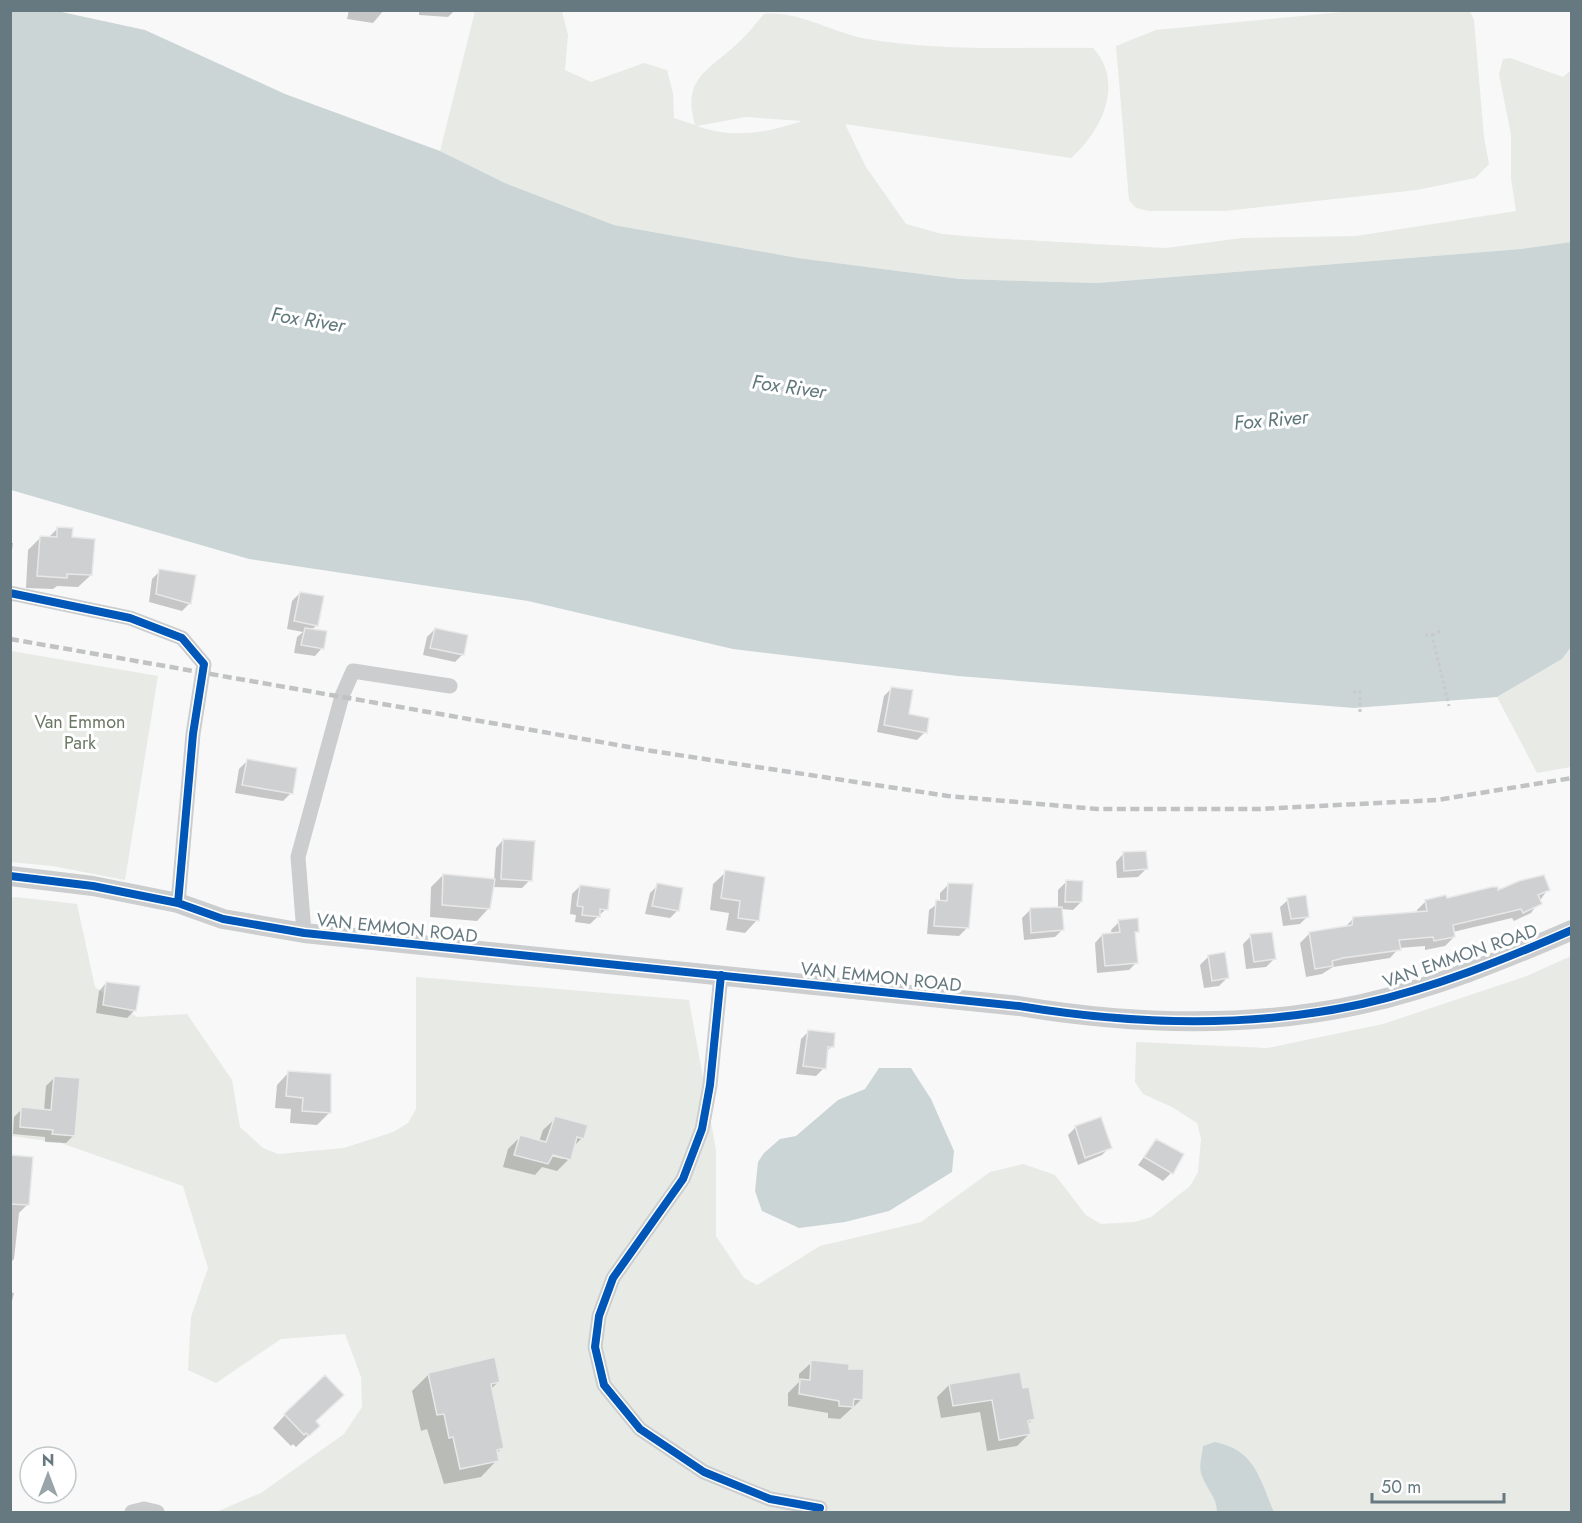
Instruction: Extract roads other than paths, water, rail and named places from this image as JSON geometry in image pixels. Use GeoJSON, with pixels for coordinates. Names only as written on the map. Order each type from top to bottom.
{"type":"FeatureCollection","features":[{"type":"Feature","properties":{"kind":"street"},"geometry":{"type":"LineString","coordinates":[[10,593],[130,618],[182,638],[204,664],[193,734],[178,903]]}},
{"type":"Feature","properties":{"kind":"street"},"geometry":{"type":"LineString","coordinates":[[304,933],[298,857],[342,696],[353,671],[450,686]]}},
{"type":"Feature","properties":{"kind":"street","name":"VAN EMMON ROAD"},"geometry":{"type":"LineString","coordinates":[[10,876],[93,886],[178,903],[223,919],[304,933],[1018,1006],[1075,1015],[1133,1020],[1213,1022],[1290,1016],[1380,999],[1480,968],[1572,930]]}},
{"type":"Feature","properties":{"kind":"street"},"geometry":{"type":"LineString","coordinates":[[721,975],[710,1086],[702,1129],[683,1179],[613,1278],[599,1316],[595,1347],[604,1385],[640,1429],[704,1472],[770,1499],[820,1508]]}},
{"type":"Feature","properties":{"kind":"street"},"geometry":{"type":"LineString","coordinates":[[132,1512],[144,1509],[157,1512]]}},
{"type":"Feature","properties":{"kind":"water","name":"Fox River"},"geometry":{"type":"Polygon","coordinates":[[[10,11],[57,11],[145,30],[285,94],[440,151],[505,183],[614,225],[798,258],[960,279],[1097,283],[1521,249],[1571,242],[1571,647],[1562,659],[1497,697],[1354,708],[958,676],[733,649],[528,601],[249,559],[11,490],[10,11]]]}},
{"type":"Feature","properties":{"kind":"water"},"geometry":{"type":"Polygon","coordinates":[[[879,1068],[911,1068],[931,1099],[954,1151],[952,1172],[889,1211],[845,1222],[799,1228],[762,1211],[755,1191],[758,1162],[764,1153],[780,1139],[796,1136],[838,1100],[865,1089],[879,1068]]]}},
{"type":"Feature","properties":{"kind":"water"},"geometry":{"type":"Polygon","coordinates":[[[1215,1442],[1228,1446],[1248,1459],[1260,1477],[1274,1512],[1217,1512],[1214,1498],[1200,1469],[1203,1446],[1215,1442]]]}},
{"type":"Feature","properties":{"kind":"railway"},"geometry":{"type":"LineString","coordinates":[[10,639],[652,751],[948,796],[1097,809],[1259,809],[1437,800],[1572,778]]}},
{"type":"Feature","properties":{"kind":"park label","name":"Van Emmon Park"},"geometry":{"type":"Point","coordinates":[80,732]}}]}
